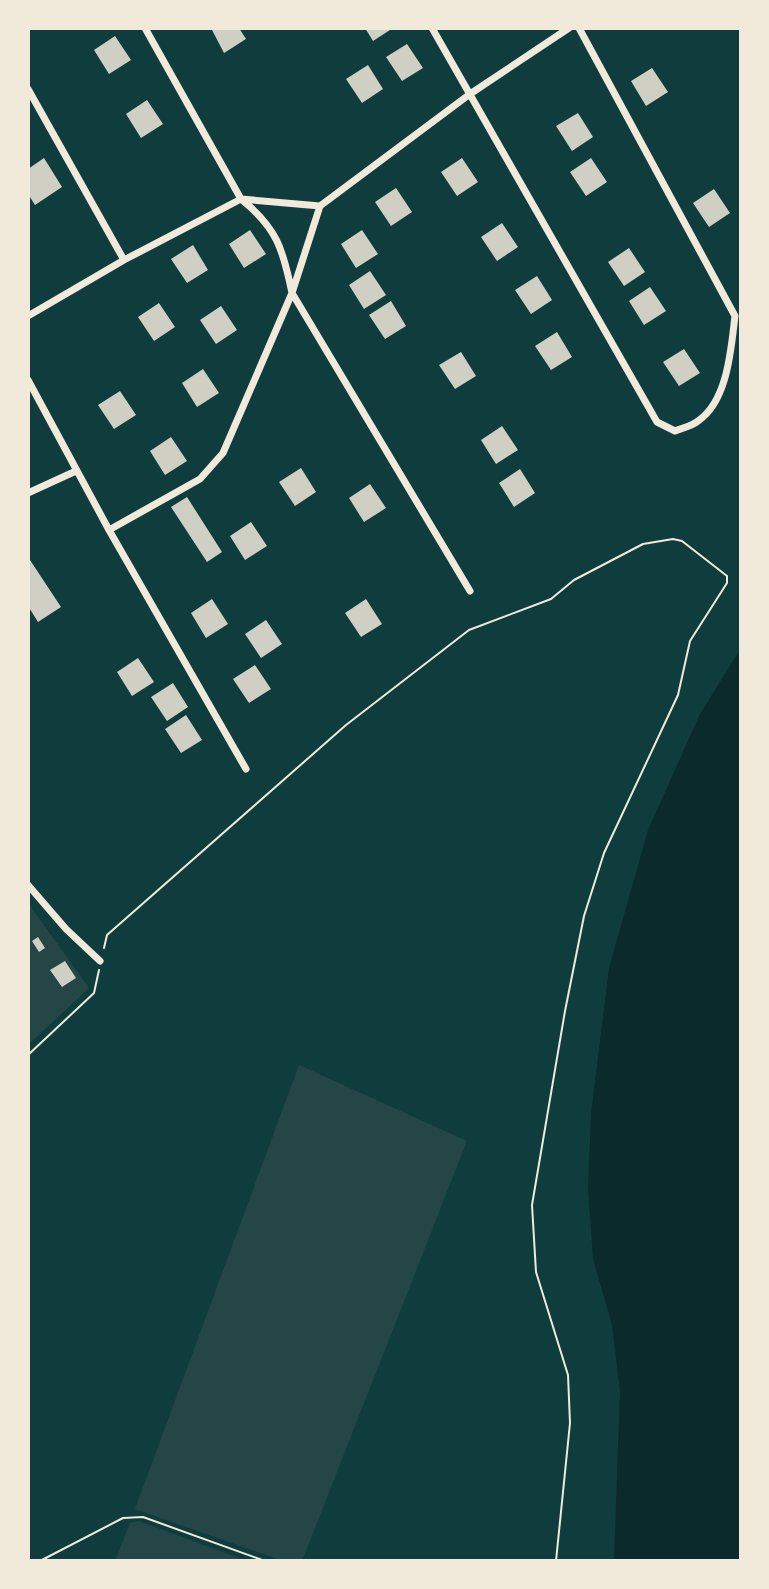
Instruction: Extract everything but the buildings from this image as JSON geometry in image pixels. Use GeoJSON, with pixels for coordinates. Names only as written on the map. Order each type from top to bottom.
{"type":"FeatureCollection","features":[{"type":"Feature","properties":{"kind":"street"},"geometry":{"type":"LineString","coordinates":[[145,28],[241,199],[266,220],[277,240],[292,293],[470,591]]}},
{"type":"Feature","properties":{"kind":"street"},"geometry":{"type":"LineString","coordinates":[[432,28],[657,422],[675,431],[700,421],[716,397],[730,357],[735,316],[579,28]]}},
{"type":"Feature","properties":{"kind":"street"},"geometry":{"type":"LineString","coordinates":[[109,530],[200,479],[223,453],[292,293],[320,206],[470,94],[569,28]]}},
{"type":"Feature","properties":{"kind":"street"},"geometry":{"type":"LineString","coordinates":[[28,89],[124,260]]}},
{"type":"Feature","properties":{"kind":"street"},"geometry":{"type":"LineString","coordinates":[[28,316],[124,260],[241,199],[320,206]]}},
{"type":"Feature","properties":{"kind":"street"},"geometry":{"type":"LineString","coordinates":[[28,380],[109,530],[246,769]]}},
{"type":"Feature","properties":{"kind":"street"},"geometry":{"type":"LineString","coordinates":[[28,493],[76,471]]}},
{"type":"Feature","properties":{"kind":"street"},"geometry":{"type":"LineString","coordinates":[[28,885],[66,929],[100,961]]}},
{"type":"Feature","properties":{"kind":"path"},"geometry":{"type":"LineString","coordinates":[[28,1055],[94,993],[107,935],[346,725],[469,630],[551,599],[574,580],[643,544],[673,539],[682,541],[727,576],[727,583],[690,641],[678,695],[604,853],[584,916],[565,1011],[532,1205],[536,1272],[568,1375],[570,1423],[556,1561]]}},
{"type":"Feature","properties":{"kind":"path"},"geometry":{"type":"LineString","coordinates":[[40,1561],[123,1518],[143,1517],[265,1561]]}},
{"type":"Feature","properties":{"kind":"shaded area"},"geometry":{"type":"Polygon","coordinates":[[[741,648],[741,1561],[614,1561],[620,1391],[612,1325],[593,1259],[588,1187],[591,1114],[609,968],[648,830],[700,714],[741,648]]]}},
{"type":"Feature","properties":{"kind":"shaded area"},"geometry":{"type":"Polygon","coordinates":[[[28,903],[89,988],[28,1045],[28,903]]]}},
{"type":"Feature","properties":{"kind":"shaded area"},"geometry":{"type":"Polygon","coordinates":[[[299,1065],[467,1141],[302,1561],[283,1561],[135,1509],[299,1065]]]}},
{"type":"Feature","properties":{"kind":"shaded area"},"geometry":{"type":"Polygon","coordinates":[[[139,1521],[247,1561],[115,1561],[130,1523],[139,1521]]]}}]}
